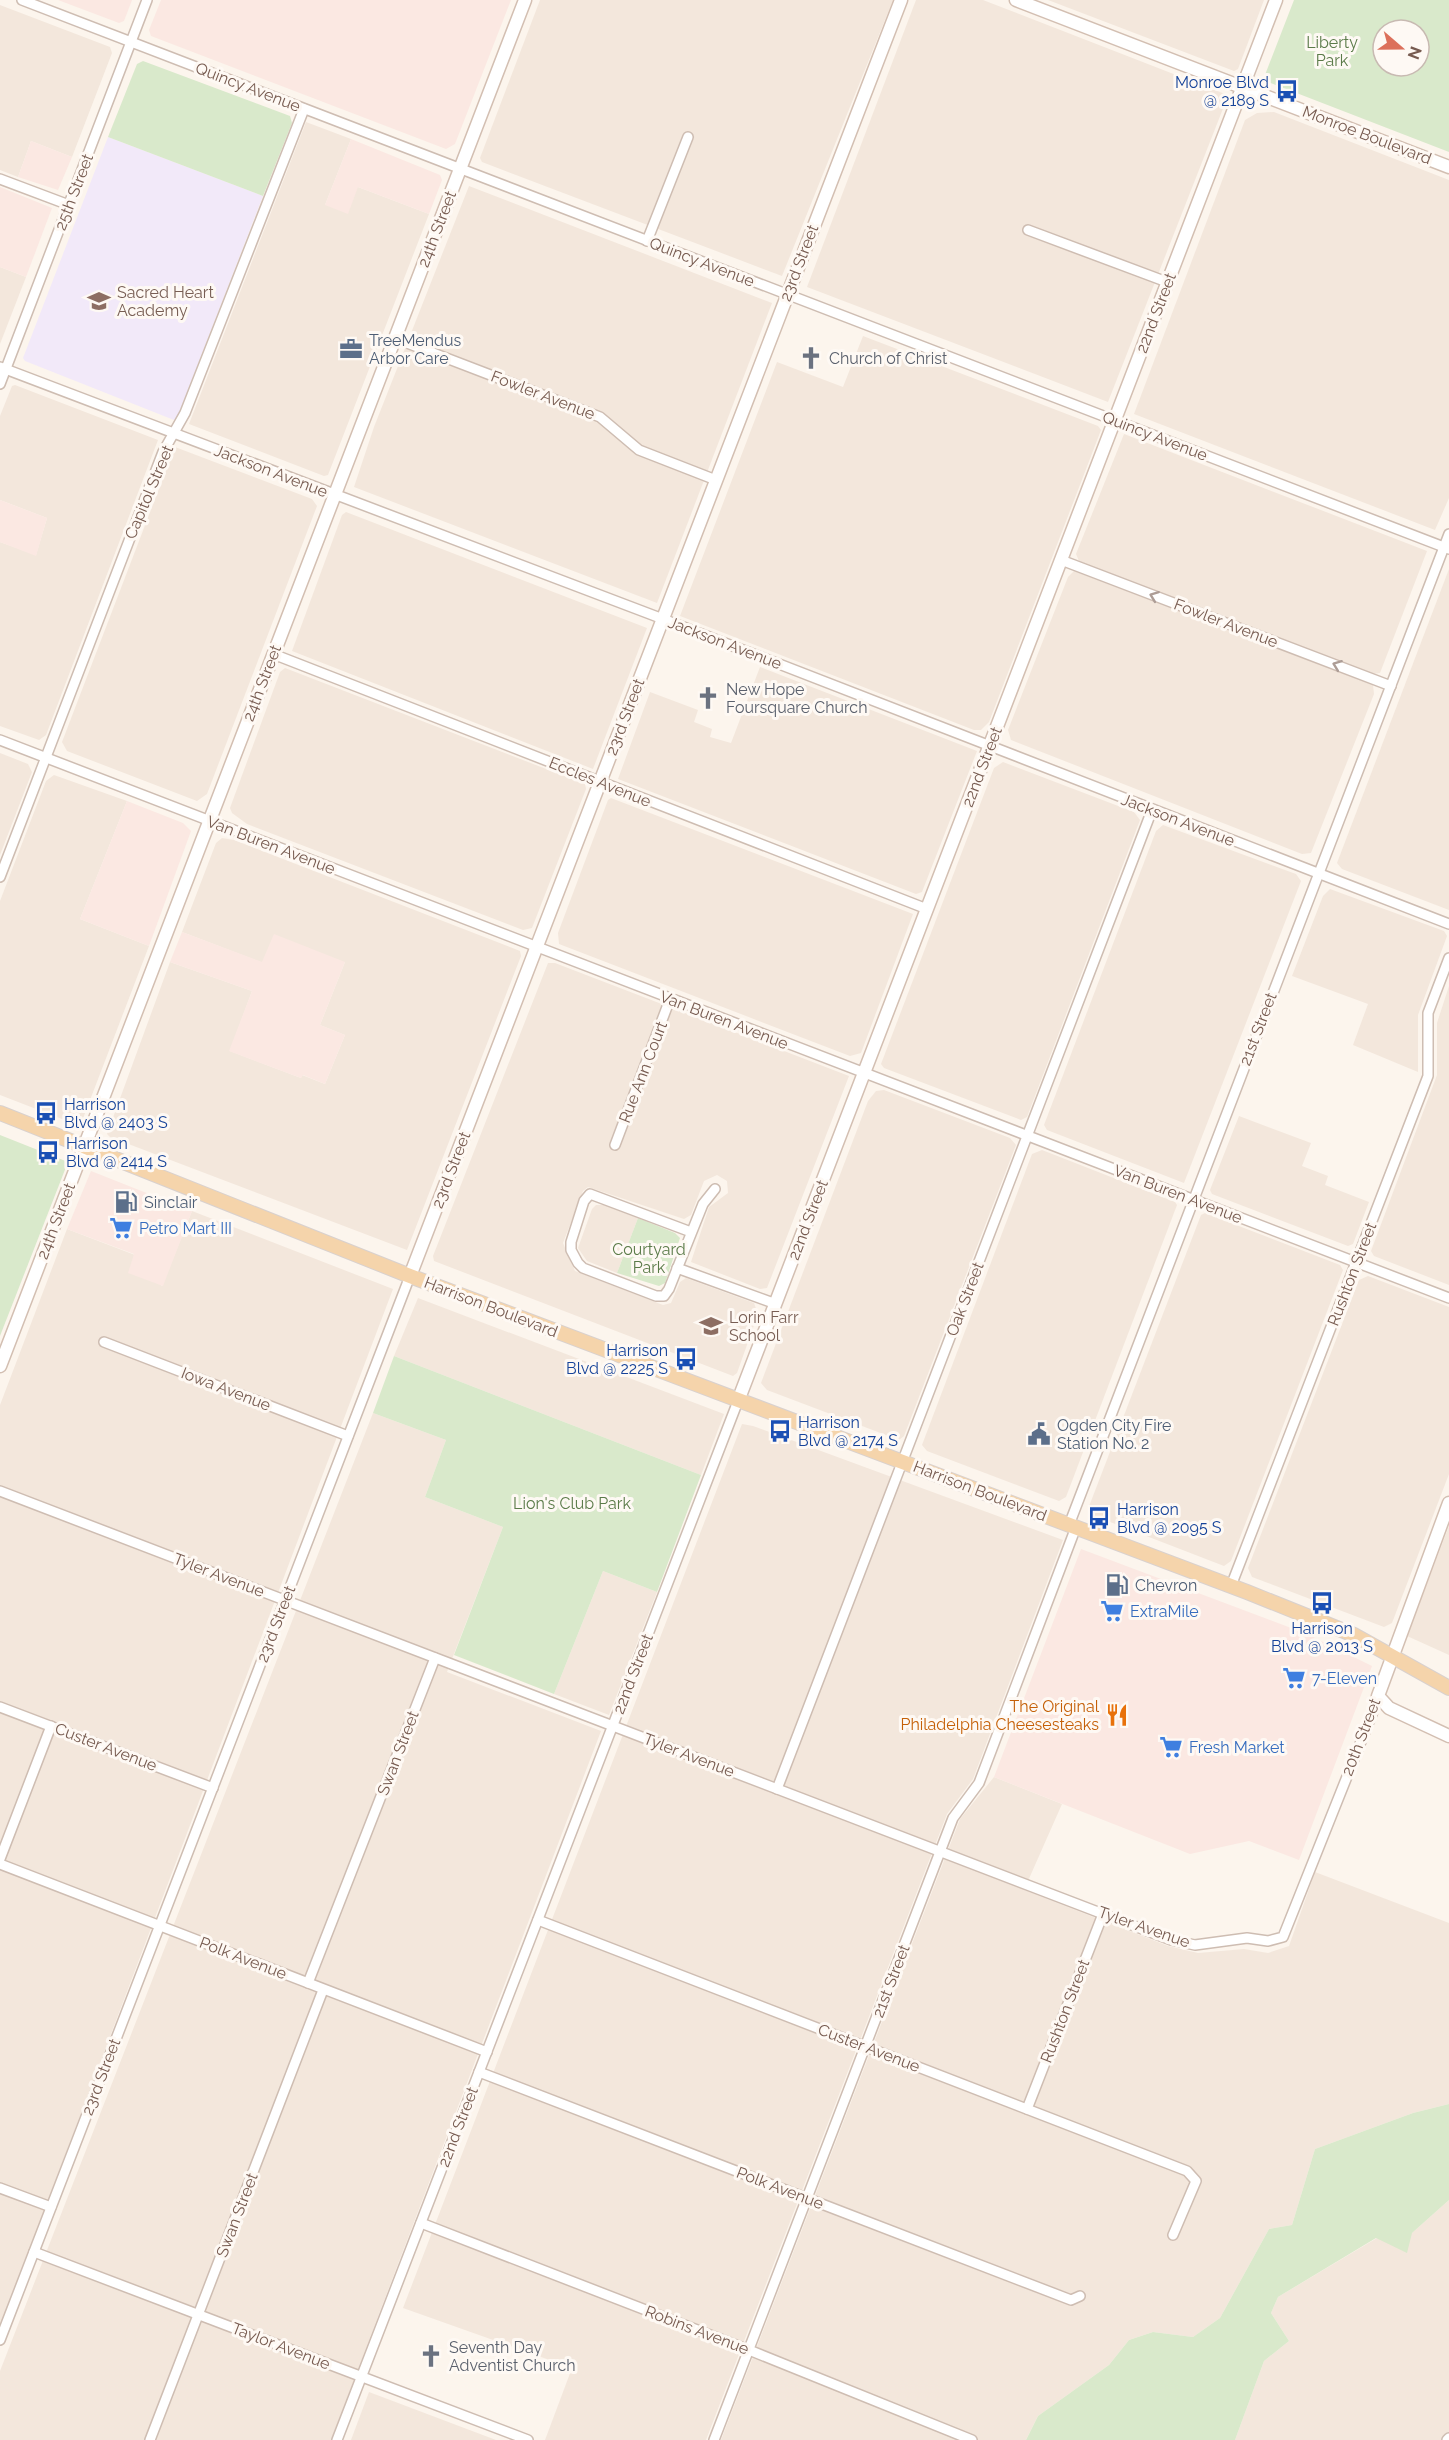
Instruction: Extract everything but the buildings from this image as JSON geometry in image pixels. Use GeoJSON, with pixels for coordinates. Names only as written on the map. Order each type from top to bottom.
{"type":"FeatureCollection","features":[{"type":"Feature","properties":{"kind":"main road","name":"Harrison Boulevard"},"geometry":{"type":"LineString","coordinates":[[0,1113],[410,1276],[1231,1586],[1354,1635],[1449,1688]]}},
{"type":"Feature","properties":{"kind":"street","name":"Quincy Avenue"},"geometry":{"type":"LineString","coordinates":[[22,0],[1447,548]]}},
{"type":"Feature","properties":{"kind":"street","name":"25th Street"},"geometry":{"type":"LineString","coordinates":[[0,384],[3,368],[69,205],[147,0]]}},
{"type":"Feature","properties":{"kind":"street","name":"24th Street"},"geometry":{"type":"LineString","coordinates":[[0,1366],[525,0]]}},
{"type":"Feature","properties":{"kind":"street","name":"23rd Street"},"geometry":{"type":"LineString","coordinates":[[0,2340],[901,0]]}},
{"type":"Feature","properties":{"kind":"street","name":"Monroe Boulevard"},"geometry":{"type":"LineString","coordinates":[[1016,0],[1449,167]]}},
{"type":"Feature","properties":{"kind":"street","name":"22nd Street"},"geometry":{"type":"LineString","coordinates":[[337,2440],[776,1305],[1276,0]]}},
{"type":"Feature","properties":{"kind":"street","name":"Capitol Street"},"geometry":{"type":"LineString","coordinates":[[0,877],[163,452],[185,413],[304,109]]}},
{"type":"Feature","properties":{"kind":"street"},"geometry":{"type":"LineString","coordinates":[[647,241],[688,137]]}},
{"type":"Feature","properties":{"kind":"street"},"geometry":{"type":"LineString","coordinates":[[0,178],[69,205]]}},
{"type":"Feature","properties":{"kind":"street"},"geometry":{"type":"LineString","coordinates":[[1028,230],[1167,282]]}},
{"type":"Feature","properties":{"kind":"street","name":"Fowler Avenue"},"geometry":{"type":"LineString","coordinates":[[394,338],[600,417],[639,450],[716,480]]}},
{"type":"Feature","properties":{"kind":"street","name":"Jackson Avenue"},"geometry":{"type":"LineString","coordinates":[[3,368],[663,619],[1449,924]]}},
{"type":"Feature","properties":{"kind":"street","name":"21st Street"},"geometry":{"type":"LineString","coordinates":[[714,2440],[953,1818],[979,1783],[1193,1200],[1391,686],[1447,548],[1449,534]]}},
{"type":"Feature","properties":{"kind":"street","name":"Fowler Avenue"},"geometry":{"type":"LineString","coordinates":[[1061,560],[1391,686]]}},
{"type":"Feature","properties":{"kind":"street","name":"Eccles Avenue"},"geometry":{"type":"LineString","coordinates":[[273,654],[927,909]]}},
{"type":"Feature","properties":{"kind":"street","name":"Van Buren Avenue"},"geometry":{"type":"LineString","coordinates":[[0,740],[1449,1298]]}},
{"type":"Feature","properties":{"kind":"street","name":"Oak Street"},"geometry":{"type":"LineString","coordinates":[[777,1789],[1029,1137],[1152,810]]}},
{"type":"Feature","properties":{"kind":"street","name":"Rushton Street"},"geometry":{"type":"LineString","coordinates":[[1231,1586],[1428,1076],[1428,1013],[1449,958]]}},
{"type":"Feature","properties":{"kind":"street","name":"Rue Ann Court"},"geometry":{"type":"LineString","coordinates":[[615,1145],[670,999]]}},
{"type":"Feature","properties":{"kind":"street"},"geometry":{"type":"LineString","coordinates":[[691,1232],[590,1194],[584,1201],[571,1242],[571,1250],[583,1268],[660,1296],[667,1294],[703,1204],[715,1189]]}},
{"type":"Feature","properties":{"kind":"street"},"geometry":{"type":"LineString","coordinates":[[677,1268],[776,1305]]}},
{"type":"Feature","properties":{"kind":"street","name":"Iowa Avenue"},"geometry":{"type":"LineString","coordinates":[[104,1341],[348,1436]]}},
{"type":"Feature","properties":{"kind":"street","name":"Tyler Avenue"},"geometry":{"type":"LineString","coordinates":[[0,1491],[1171,1940],[1195,1945],[1247,1938],[1268,1941],[1283,1936]]}},
{"type":"Feature","properties":{"kind":"street","name":"20th Street"},"geometry":{"type":"LineString","coordinates":[[1283,1936],[1378,1699],[1378,1692],[1391,1655],[1449,1503]]}},
{"type":"Feature","properties":{"kind":"street","name":"Swan Street"},"geometry":{"type":"LineString","coordinates":[[308,1983],[435,1658]]}},
{"type":"Feature","properties":{"kind":"street"},"geometry":{"type":"LineString","coordinates":[[1378,1699],[1389,1708],[1449,1736]]}},
{"type":"Feature","properties":{"kind":"street","name":"Custer Avenue"},"geometry":{"type":"LineString","coordinates":[[0,1707],[213,1788]]}},
{"type":"Feature","properties":{"kind":"street"},"geometry":{"type":"LineString","coordinates":[[0,1859],[51,1726]]}},
{"type":"Feature","properties":{"kind":"street","name":"Polk Avenue"},"geometry":{"type":"LineString","coordinates":[[0,1864],[487,2052]]}},
{"type":"Feature","properties":{"kind":"street","name":"Rushton Street"},"geometry":{"type":"LineString","coordinates":[[1027,2109],[1103,1914]]}},
{"type":"Feature","properties":{"kind":"street","name":"Custer Avenue"},"geometry":{"type":"LineString","coordinates":[[538,1920],[1187,2171],[1196,2181],[1173,2235]]}},
{"type":"Feature","properties":{"kind":"street","name":"Swan Street"},"geometry":{"type":"LineString","coordinates":[[150,2440],[323,1990]]}},
{"type":"Feature","properties":{"kind":"street","name":"Polk Avenue"},"geometry":{"type":"LineString","coordinates":[[479,2072],[1071,2300],[1080,2296]]}},
{"type":"Feature","properties":{"kind":"street"},"geometry":{"type":"LineString","coordinates":[[0,2188],[51,2207]]}},
{"type":"Feature","properties":{"kind":"street","name":"Robins Avenue"},"geometry":{"type":"LineString","coordinates":[[421,2223],[749,2350],[972,2440]]}},
{"type":"Feature","properties":{"kind":"street","name":"Taylor Avenue"},"geometry":{"type":"LineString","coordinates":[[34,2252],[527,2440]]}},
{"type":"Feature","properties":{"kind":"shaded area"},"geometry":{"type":"Polygon","coordinates":[[[58,0],[132,0],[124,21],[119,23],[58,0]]]}},
{"type":"Feature","properties":{"kind":"shaded area"},"geometry":{"type":"Polygon","coordinates":[[[161,0],[511,0],[455,144],[446,149],[151,36],[149,30],[161,0]]]}},
{"type":"Feature","properties":{"kind":"shaded area"},"geometry":{"type":"Polygon","coordinates":[[[540,0],[893,0],[782,276],[482,162],[480,158],[540,0]]]}},
{"type":"Feature","properties":{"kind":"shaded area"},"geometry":{"type":"Polygon","coordinates":[[[916,0],[983,0],[1225,94],[1226,101],[1108,402],[807,287],[916,0]]]}},
{"type":"Feature","properties":{"kind":"shaded area"},"geometry":{"type":"Polygon","coordinates":[[[1048,0],[1264,0],[1238,69],[1234,71],[1048,0]]]}},
{"type":"Feature","properties":{"kind":"shaded area"},"geometry":{"type":"Polygon","coordinates":[[[0,5],[110,47],[112,53],[72,157],[31,141],[18,177],[0,170],[0,5]]]}},
{"type":"Feature","properties":{"kind":"shaded area"},"geometry":{"type":"Polygon","coordinates":[[[1274,112],[1449,180],[1449,498],[1435,530],[1134,414],[1245,120],[1257,113],[1274,112]]]}},
{"type":"Feature","properties":{"kind":"shaded area"},"geometry":{"type":"Polygon","coordinates":[[[306,122],[351,139],[325,205],[358,187],[429,214],[328,475],[324,476],[189,424],[306,122]]]}},
{"type":"Feature","properties":{"kind":"shaded area"},"geometry":{"type":"Polygon","coordinates":[[[108,137],[263,196],[177,418],[174,420],[25,361],[23,358],[108,137]]]}},
{"type":"Feature","properties":{"kind":"shaded area"},"geometry":{"type":"Polygon","coordinates":[[[351,139],[440,175],[442,180],[429,214],[358,187],[348,214],[325,205],[351,139]]]}},
{"type":"Feature","properties":{"kind":"shaded area"},"geometry":{"type":"Polygon","coordinates":[[[31,141],[72,157],[58,190],[18,177],[31,141]]]}},
{"type":"Feature","properties":{"kind":"shaded area"},"geometry":{"type":"Polygon","coordinates":[[[469,186],[772,303],[657,603],[354,487],[374,427],[469,186]]]}},
{"type":"Feature","properties":{"kind":"shaded area"},"geometry":{"type":"Polygon","coordinates":[[[0,187],[52,208],[26,277],[0,267],[0,187]]]}},
{"type":"Feature","properties":{"kind":"shaded area"},"geometry":{"type":"Polygon","coordinates":[[[0,267],[26,277],[0,344],[0,267]]]}},
{"type":"Feature","properties":{"kind":"shaded area"},"geometry":{"type":"Polygon","coordinates":[[[863,336],[1098,426],[1101,430],[989,722],[981,730],[974,730],[680,616],[777,362],[843,387],[863,336]]]}},
{"type":"Feature","properties":{"kind":"shaded area"},"geometry":{"type":"Polygon","coordinates":[[[15,385],[158,440],[46,735],[39,740],[0,726],[0,542],[36,555],[47,518],[0,500],[0,416],[12,386],[15,385]]]}},
{"type":"Feature","properties":{"kind":"shaded area"},"geometry":{"type":"Polygon","coordinates":[[[1124,434],[1427,551],[1380,673],[1372,674],[1079,561],[1076,554],[1124,434]]]}},
{"type":"Feature","properties":{"kind":"shaded area"},"geometry":{"type":"Polygon","coordinates":[[[175,447],[312,499],[317,506],[207,794],[197,801],[67,751],[62,742],[175,447]]]}},
{"type":"Feature","properties":{"kind":"shaded area"},"geometry":{"type":"Polygon","coordinates":[[[0,500],[47,518],[36,556],[0,542],[0,500]]]}},
{"type":"Feature","properties":{"kind":"shaded area"},"geometry":{"type":"Polygon","coordinates":[[[346,512],[647,628],[593,769],[292,651],[342,515],[346,512]]]}},
{"type":"Feature","properties":{"kind":"shaded area"},"geometry":{"type":"Polygon","coordinates":[[[1449,569],[1449,910],[1342,869],[1337,863],[1449,569]]]}},
{"type":"Feature","properties":{"kind":"shaded area"},"geometry":{"type":"Polygon","coordinates":[[[1074,571],[1373,685],[1374,694],[1311,853],[1302,854],[1011,740],[1008,730],[1068,577],[1074,571]]]}},
{"type":"Feature","properties":{"kind":"shaded area"},"geometry":{"type":"Polygon","coordinates":[[[760,667],[977,751],[922,892],[916,894],[618,779],[650,692],[698,710],[694,722],[712,729],[710,737],[731,743],[760,667]]]}},
{"type":"Feature","properties":{"kind":"shaded area"},"geometry":{"type":"Polygon","coordinates":[[[285,668],[585,784],[586,789],[532,928],[523,930],[247,824],[232,813],[230,808],[280,672],[285,668]]]}},
{"type":"Feature","properties":{"kind":"shaded area"},"geometry":{"type":"Polygon","coordinates":[[[0,753],[28,764],[32,772],[0,855],[0,753]]]}},
{"type":"Feature","properties":{"kind":"shaded area"},"geometry":{"type":"Polygon","coordinates":[[[1003,762],[1134,812],[1140,820],[1027,1117],[1021,1120],[884,1068],[881,1064],[994,768],[1003,762]]]}},
{"type":"Feature","properties":{"kind":"shaded area"},"geometry":{"type":"Polygon","coordinates":[[[54,775],[127,801],[80,919],[149,946],[82,1121],[75,1124],[0,1095],[0,901],[46,781],[54,775]]]}},
{"type":"Feature","properties":{"kind":"shaded area"},"geometry":{"type":"Polygon","coordinates":[[[611,798],[913,914],[861,1053],[850,1056],[559,944],[558,933],[608,800],[611,798]]]}},
{"type":"Feature","properties":{"kind":"shaded area"},"geometry":{"type":"Polygon","coordinates":[[[127,801],[183,823],[191,831],[149,946],[80,919],[127,801]]]}},
{"type":"Feature","properties":{"kind":"shaded area"},"geometry":{"type":"Polygon","coordinates":[[[1163,825],[1296,874],[1301,881],[1184,1183],[1047,1130],[1044,1125],[1156,831],[1163,825]]]}},
{"type":"Feature","properties":{"kind":"shaded area"},"geometry":{"type":"Polygon","coordinates":[[[222,838],[234,840],[520,951],[521,956],[407,1250],[107,1134],[170,962],[252,991],[230,1051],[301,1078],[302,1075],[325,1084],[345,1035],[320,1025],[345,962],[263,963],[182,932],[216,843],[222,838]]]}},
{"type":"Feature","properties":{"kind":"shaded area"},"geometry":{"type":"Polygon","coordinates":[[[1330,889],[1444,931],[1447,936],[1418,1015],[1418,1072],[1353,1045],[1368,1004],[1292,976],[1323,896],[1330,889]]]}},
{"type":"Feature","properties":{"kind":"shaded area"},"geometry":{"type":"Polygon","coordinates":[[[182,932],[262,962],[274,934],[345,962],[320,1025],[345,1035],[325,1084],[303,1075],[301,1078],[229,1051],[252,991],[170,962],[182,932]]]}},
{"type":"Feature","properties":{"kind":"shaded area"},"geometry":{"type":"Polygon","coordinates":[[[548,963],[555,963],[849,1076],[767,1288],[760,1289],[691,1262],[709,1207],[728,1193],[727,1181],[717,1175],[704,1181],[691,1215],[684,1219],[588,1187],[583,1191],[563,1243],[575,1271],[663,1305],[671,1303],[680,1282],[686,1278],[754,1303],[758,1314],[737,1373],[733,1376],[434,1261],[433,1256],[548,963]]]}},
{"type":"Feature","properties":{"kind":"shaded area"},"geometry":{"type":"Polygon","coordinates":[[[1449,986],[1449,1285],[1374,1256],[1371,1251],[1437,1075],[1437,1023],[1449,986]]]}},
{"type":"Feature","properties":{"kind":"shaded area"},"geometry":{"type":"Polygon","coordinates":[[[884,1090],[1010,1138],[1016,1145],[904,1436],[899,1440],[767,1390],[761,1383],[868,1101],[876,1091],[884,1090]]]}},
{"type":"Feature","properties":{"kind":"shaded area"},"geometry":{"type":"Polygon","coordinates":[[[1239,1116],[1311,1143],[1302,1166],[1328,1176],[1325,1185],[1369,1202],[1353,1244],[1348,1246],[1212,1194],[1210,1190],[1239,1116]]]}},
{"type":"Feature","properties":{"kind":"shaded area"},"geometry":{"type":"Polygon","coordinates":[[[1042,1150],[1175,1202],[1177,1205],[1066,1497],[1059,1501],[927,1451],[922,1445],[1032,1154],[1042,1150]]]}},
{"type":"Feature","properties":{"kind":"shaded area"},"geometry":{"type":"Polygon","coordinates":[[[91,1171],[192,1211],[163,1286],[128,1273],[134,1254],[67,1229],[91,1171]]]}},
{"type":"Feature","properties":{"kind":"shaded area"},"geometry":{"type":"Polygon","coordinates":[[[596,1205],[604,1205],[638,1218],[617,1273],[587,1261],[578,1248],[592,1209],[596,1205]]]}},
{"type":"Feature","properties":{"kind":"shaded area"},"geometry":{"type":"Polygon","coordinates":[[[192,1211],[393,1289],[0,2327],[0,1405],[67,1229],[135,1255],[162,1286],[192,1211]]]}},
{"type":"Feature","properties":{"kind":"shaded area"},"geometry":{"type":"Polygon","coordinates":[[[1205,1213],[1340,1265],[1343,1270],[1231,1561],[1224,1566],[1092,1515],[1088,1509],[1201,1215],[1205,1213]]]}},
{"type":"Feature","properties":{"kind":"shaded area"},"geometry":{"type":"Polygon","coordinates":[[[1368,1276],[1449,1307],[1449,1474],[1392,1623],[1384,1627],[1252,1577],[1248,1568],[1359,1280],[1368,1276]]]}},
{"type":"Feature","properties":{"kind":"shaded area"},"geometry":{"type":"Polygon","coordinates":[[[418,1298],[724,1414],[701,1475],[394,1356],[418,1298]]]}},
{"type":"Feature","properties":{"kind":"shaded area"},"geometry":{"type":"Polygon","coordinates":[[[373,1413],[446,1440],[425,1497],[503,1527],[447,1672],[601,1731],[331,2440],[0,2440],[0,2371],[373,1413]]]}},
{"type":"Feature","properties":{"kind":"shaded area"},"geometry":{"type":"Polygon","coordinates":[[[742,1424],[753,1426],[1063,1540],[973,1779],[947,1814],[706,2440],[545,2440],[572,2368],[403,2308],[742,1424]]]}},
{"type":"Feature","properties":{"kind":"shaded area"},"geometry":{"type":"Polygon","coordinates":[[[1449,1526],[1449,1655],[1407,1636],[1449,1526]]]}},
{"type":"Feature","properties":{"kind":"shaded area"},"geometry":{"type":"Polygon","coordinates":[[[1081,1549],[1307,1634],[1372,1666],[1299,1860],[1249,1841],[1190,1854],[994,1777],[1081,1549]]]}},
{"type":"Feature","properties":{"kind":"shaded area"},"geometry":{"type":"Polygon","coordinates":[[[603,1571],[657,1592],[609,1715],[554,1694],[603,1571]]]}},
{"type":"Feature","properties":{"kind":"shaded area"},"geometry":{"type":"Polygon","coordinates":[[[994,1777],[1062,1804],[1024,1890],[1168,1946],[1198,1953],[1244,1949],[1268,1953],[1289,1946],[1315,1872],[1449,1923],[1449,2104],[1413,2113],[1315,2149],[1292,2225],[1269,2229],[1220,2318],[1193,2337],[1153,2332],[1129,2340],[1109,2365],[1038,2416],[1026,2440],[721,2440],[960,1819],[994,1777]]]}},
{"type":"Feature","properties":{"kind":"shaded area"},"geometry":{"type":"Polygon","coordinates":[[[1449,2200],[1449,2440],[1235,2440],[1264,2361],[1289,2341],[1271,2313],[1278,2297],[1377,2238],[1412,2233],[1449,2200]]]}},
{"type":"Feature","properties":{"kind":"shaded area"},"geometry":{"type":"Polygon","coordinates":[[[369,2392],[496,2440],[351,2440],[369,2392]]]}},
{"type":"Feature","properties":{"kind":"green space","name":"Liberty Park"},"geometry":{"type":"Polygon","coordinates":[[[1294,0],[1449,0],[1449,152],[1263,80],[1294,0]]]}},
{"type":"Feature","properties":{"kind":"green space"},"geometry":{"type":"Polygon","coordinates":[[[143,61],[290,116],[292,123],[263,196],[108,137],[137,64],[143,61]]]}},
{"type":"Feature","properties":{"kind":"green space"},"geometry":{"type":"Polygon","coordinates":[[[0,1135],[68,1162],[0,1336],[0,1135]]]}},
{"type":"Feature","properties":{"kind":"green space","name":"Courtyard Park"},"geometry":{"type":"Polygon","coordinates":[[[638,1218],[675,1233],[680,1238],[665,1283],[659,1286],[617,1273],[638,1218]]]}},
{"type":"Feature","properties":{"kind":"green space","name":"Lion's Club Park"},"geometry":{"type":"Polygon","coordinates":[[[394,1356],[701,1475],[657,1592],[603,1571],[554,1694],[454,1655],[503,1527],[425,1497],[446,1440],[373,1413],[394,1356]]]}},
{"type":"Feature","properties":{"kind":"green space"},"geometry":{"type":"Polygon","coordinates":[[[1449,2104],[1449,2200],[1412,2233],[1407,2253],[1376,2238],[1278,2297],[1271,2313],[1289,2341],[1264,2361],[1235,2440],[1026,2440],[1038,2416],[1109,2365],[1129,2340],[1153,2332],[1193,2337],[1220,2318],[1269,2229],[1292,2225],[1315,2149],[1413,2113],[1449,2104]]]}},
{"type":"Feature","properties":{"kind":"place","name":"Monroe Blvd @ 2189 S"},"geometry":{"type":"Point","coordinates":[1287,91]}},
{"type":"Feature","properties":{"kind":"place","name":"Sacred Heart Academy"},"geometry":{"type":"Point","coordinates":[99,301]}},
{"type":"Feature","properties":{"kind":"place","name":"TreeMendus Arbor Care"},"geometry":{"type":"Point","coordinates":[351,349]}},
{"type":"Feature","properties":{"kind":"place","name":"Church of Christ"},"geometry":{"type":"Point","coordinates":[811,358]}},
{"type":"Feature","properties":{"kind":"place","name":"New Hope Foursquare Church"},"geometry":{"type":"Point","coordinates":[708,698]}},
{"type":"Feature","properties":{"kind":"place","name":"Harrison Blvd @ 2403 S"},"geometry":{"type":"Point","coordinates":[46,1113]}},
{"type":"Feature","properties":{"kind":"place","name":"Harrison Blvd @ 2414 S"},"geometry":{"type":"Point","coordinates":[48,1152]}},
{"type":"Feature","properties":{"kind":"place","name":"Sinclair"},"geometry":{"type":"Point","coordinates":[126,1202]}},
{"type":"Feature","properties":{"kind":"place","name":"Petro Mart III"},"geometry":{"type":"Point","coordinates":[121,1228]}},
{"type":"Feature","properties":{"kind":"place","name":"Lorin Farr School"},"geometry":{"type":"Point","coordinates":[711,1326]}},
{"type":"Feature","properties":{"kind":"place","name":"Harrison Blvd @ 2225 S"},"geometry":{"type":"Point","coordinates":[686,1359]}},
{"type":"Feature","properties":{"kind":"place","name":"Harrison Blvd @ 2174 S"},"geometry":{"type":"Point","coordinates":[780,1431]}},
{"type":"Feature","properties":{"kind":"place","name":"Ogden City Fire Station No. 2"},"geometry":{"type":"Point","coordinates":[1039,1434]}},
{"type":"Feature","properties":{"kind":"place","name":"Harrison Blvd @ 2095 S"},"geometry":{"type":"Point","coordinates":[1099,1518]}},
{"type":"Feature","properties":{"kind":"place","name":"Chevron"},"geometry":{"type":"Point","coordinates":[1117,1585]}},
{"type":"Feature","properties":{"kind":"place","name":"Harrison Blvd @ 2013 S"},"geometry":{"type":"Point","coordinates":[1322,1603]}},
{"type":"Feature","properties":{"kind":"place","name":"ExtraMile"},"geometry":{"type":"Point","coordinates":[1112,1611]}},
{"type":"Feature","properties":{"kind":"place","name":"7-Eleven"},"geometry":{"type":"Point","coordinates":[1294,1678]}},
{"type":"Feature","properties":{"kind":"place","name":"The Original Philadelphia Cheesesteaks"},"geometry":{"type":"Point","coordinates":[1117,1715]}},
{"type":"Feature","properties":{"kind":"place","name":"Fresh Market"},"geometry":{"type":"Point","coordinates":[1171,1747]}},
{"type":"Feature","properties":{"kind":"place","name":"Seventh Day Adventist Church"},"geometry":{"type":"Point","coordinates":[431,2356]}}]}
